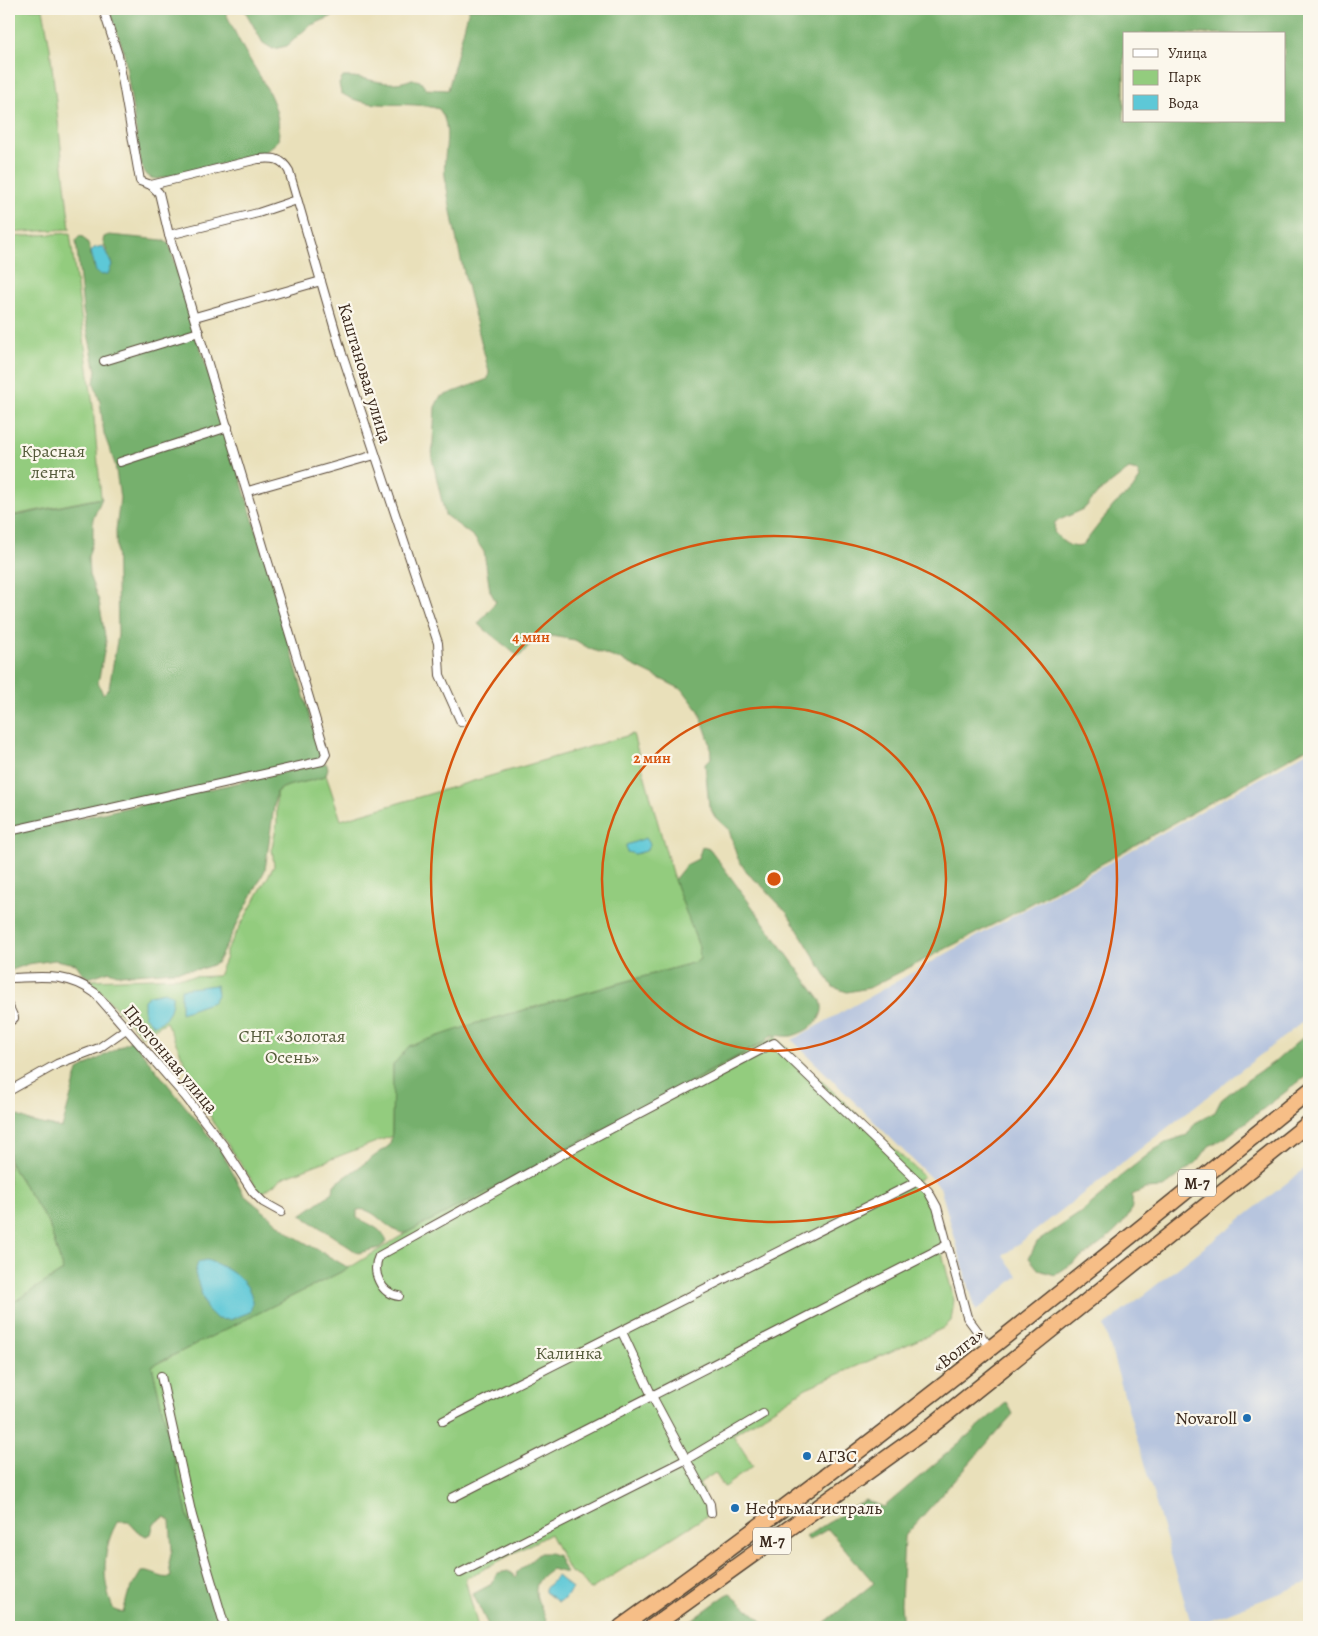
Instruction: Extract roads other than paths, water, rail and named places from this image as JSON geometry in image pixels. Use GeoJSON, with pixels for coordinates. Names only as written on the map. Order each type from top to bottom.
{"type":"FeatureCollection","features":[{"type":"Feature","properties":{"kind":"highway","name":"«Волга»"},"geometry":{"type":"LineString","coordinates":[[621,1627],[865,1447],[1309,1091]]}},
{"type":"Feature","properties":{"kind":"highway","name":"М-7"},"geometry":{"type":"LineString","coordinates":[[652,1627],[930,1427],[1309,1123]]}},
{"type":"Feature","properties":{"kind":"street"},"geometry":{"type":"LineString","coordinates":[[9,831],[322,761],[326,754],[200,332],[169,235],[159,193],[151,186],[140,181],[118,54],[103,9]]}},
{"type":"Feature","properties":{"kind":"street","name":"Каштановая улица"},"geometry":{"type":"LineString","coordinates":[[151,186],[258,159],[274,158],[285,163],[298,200],[375,455],[438,644],[440,674],[461,722]]}},
{"type":"Feature","properties":{"kind":"street"},"geometry":{"type":"LineString","coordinates":[[169,235],[258,213],[298,200]]}},
{"type":"Feature","properties":{"kind":"street"},"geometry":{"type":"LineString","coordinates":[[195,317],[321,281]]}},
{"type":"Feature","properties":{"kind":"street"},"geometry":{"type":"LineString","coordinates":[[104,361],[200,332]]}},
{"type":"Feature","properties":{"kind":"street"},"geometry":{"type":"LineString","coordinates":[[120,462],[228,427]]}},
{"type":"Feature","properties":{"kind":"street"},"geometry":{"type":"LineString","coordinates":[[248,492],[375,455]]}},
{"type":"Feature","properties":{"kind":"street","name":"Прогонная улица"},"geometry":{"type":"LineString","coordinates":[[9,978],[64,977],[76,981],[95,993],[185,1096],[223,1146],[253,1192],[263,1202],[281,1212]]}},
{"type":"Feature","properties":{"kind":"street"},"geometry":{"type":"LineString","coordinates":[[9,1007],[14,1018],[9,1022]]}},
{"type":"Feature","properties":{"kind":"street"},"geometry":{"type":"LineString","coordinates":[[9,1091],[57,1064],[100,1048],[126,1029]]}},
{"type":"Feature","properties":{"kind":"street"},"geometry":{"type":"LineString","coordinates":[[399,1296],[387,1293],[383,1289],[376,1270],[379,1256],[555,1158],[774,1043],[928,1191],[937,1207],[967,1317],[990,1348]]}},
{"type":"Feature","properties":{"kind":"street"},"geometry":{"type":"LineString","coordinates":[[443,1421],[918,1181]]}},
{"type":"Feature","properties":{"kind":"street"},"geometry":{"type":"LineString","coordinates":[[452,1498],[947,1245]]}},
{"type":"Feature","properties":{"kind":"street"},"geometry":{"type":"LineString","coordinates":[[622,1332],[652,1396],[710,1504],[711,1512]]}},
{"type":"Feature","properties":{"kind":"street"},"geometry":{"type":"LineString","coordinates":[[161,1376],[192,1516],[225,1627]]}},
{"type":"Feature","properties":{"kind":"street"},"geometry":{"type":"LineString","coordinates":[[460,1573],[687,1459],[762,1414]]}},
{"type":"Feature","properties":{"kind":"water"},"geometry":{"type":"Polygon","coordinates":[[[103,246],[112,265],[108,274],[102,275],[96,272],[91,252],[94,248],[103,246]]]}},
{"type":"Feature","properties":{"kind":"water"},"geometry":{"type":"Polygon","coordinates":[[[646,838],[650,844],[646,851],[635,854],[627,852],[626,845],[646,838]]]}},
{"type":"Feature","properties":{"kind":"water"},"geometry":{"type":"Polygon","coordinates":[[[216,985],[218,993],[213,1002],[181,1013],[181,989],[216,985]]]}},
{"type":"Feature","properties":{"kind":"water"},"geometry":{"type":"Polygon","coordinates":[[[164,992],[172,995],[170,1010],[162,1021],[153,1025],[144,1015],[144,1000],[150,995],[164,992]]]}},
{"type":"Feature","properties":{"kind":"water"},"geometry":{"type":"Polygon","coordinates":[[[206,1260],[223,1267],[240,1278],[251,1294],[250,1312],[230,1320],[217,1319],[206,1308],[195,1273],[198,1262],[206,1260]]]}},
{"type":"Feature","properties":{"kind":"water"},"geometry":{"type":"Polygon","coordinates":[[[557,1576],[572,1588],[565,1599],[558,1602],[545,1592],[545,1589],[557,1576]]]}},
{"type":"Feature","properties":{"kind":"place","name":"Novaroll"},"geometry":{"type":"Point","coordinates":[1247,1418]}},
{"type":"Feature","properties":{"kind":"place","name":"АГЗС"},"geometry":{"type":"Point","coordinates":[807,1456]}},
{"type":"Feature","properties":{"kind":"place","name":"Нефтьмагистраль"},"geometry":{"type":"Point","coordinates":[735,1508]}},
{"type":"Feature","properties":{"kind":"park label","name":"Красная лента"},"geometry":{"type":"Point","coordinates":[53,461]}},
{"type":"Feature","properties":{"kind":"park label","name":"СНТ «Золотая Осень»"},"geometry":{"type":"Point","coordinates":[292,1046]}},
{"type":"Feature","properties":{"kind":"park label","name":"Калинка"},"geometry":{"type":"Point","coordinates":[569,1353]}}]}
